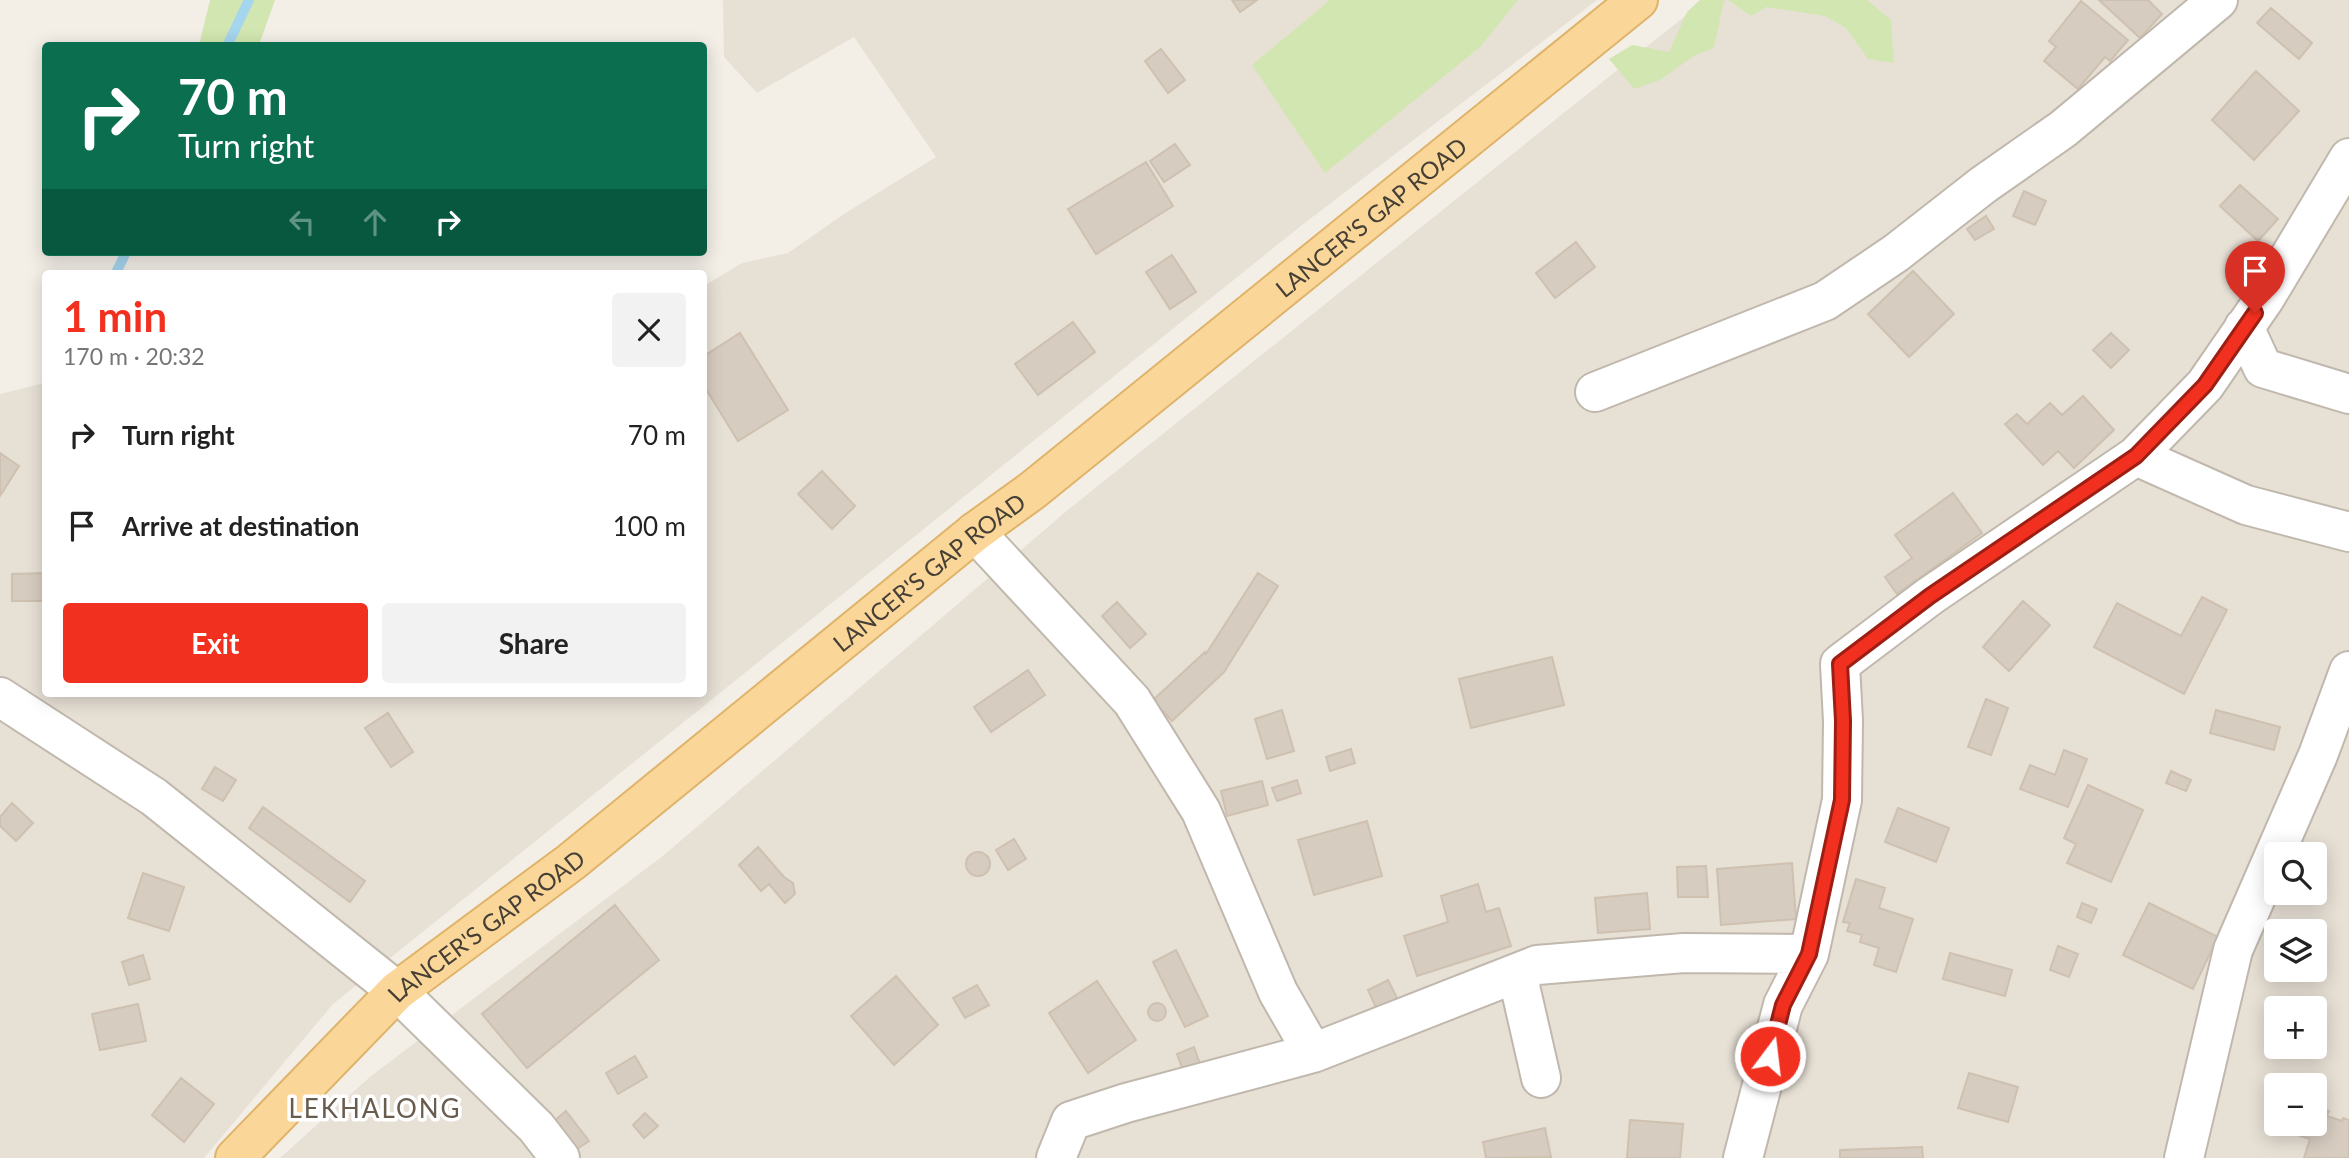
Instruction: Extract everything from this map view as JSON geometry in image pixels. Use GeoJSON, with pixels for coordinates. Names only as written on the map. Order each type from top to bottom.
{"type":"FeatureCollection","features":[{"type":"Feature","properties":{"kind":"main road","name":"LANCER'S GAP ROAD"},"geometry":{"type":"LineString","coordinates":[[235,1158],[397,991],[571,862],[975,532],[1033,490],[1637,0]]}},
{"type":"Feature","properties":{"kind":"street"},"geometry":{"type":"LineString","coordinates":[[1595,392],[1825,301],[1896,253],[1983,185],[2063,129],[2218,0]]}},
{"type":"Feature","properties":{"kind":"street"},"geometry":{"type":"LineString","coordinates":[[1743,1158],[1783,1005],[1809,954],[1842,800],[1843,721],[1840,664],[1930,596],[2136,456],[2205,385],[2245,327],[2349,158]]}},
{"type":"Feature","properties":{"kind":"street"},"geometry":{"type":"LineString","coordinates":[[2245,327],[2263,368],[2349,394]]}},
{"type":"Feature","properties":{"kind":"street"},"geometry":{"type":"LineString","coordinates":[[2136,456],[2246,505],[2349,532]]}},
{"type":"Feature","properties":{"kind":"street"},"geometry":{"type":"LineString","coordinates":[[975,532],[1132,701],[1201,811],[1278,992],[1313,1053]]}},
{"type":"Feature","properties":{"kind":"street"},"geometry":{"type":"LineString","coordinates":[[2184,1158],[2233,950],[2318,755],[2349,671]]}},
{"type":"Feature","properties":{"kind":"street"},"geometry":{"type":"LineString","coordinates":[[0,696],[154,797],[397,991],[536,1127],[560,1158]]}},
{"type":"Feature","properties":{"kind":"street"},"geometry":{"type":"LineString","coordinates":[[1056,1158],[1071,1121],[1126,1103],[1313,1053],[1537,965],[1684,953],[1809,954]]}},
{"type":"Feature","properties":{"kind":"street"},"geometry":{"type":"LineString","coordinates":[[1517,973],[1541,1078]]}},
{"type":"Feature","properties":{"kind":"shaded area"},"geometry":{"type":"Polygon","coordinates":[[[723,0],[1597,0],[1302,225],[333,1004],[204,1158],[0,1158],[0,394],[42,384],[42,697],[707,697],[707,284],[742,263],[788,253],[844,214],[936,157],[854,37],[757,93],[724,57],[723,0]]]}},
{"type":"Feature","properties":{"kind":"shaded area"},"geometry":{"type":"Polygon","coordinates":[[[1705,0],[2349,0],[2349,1158],[280,1158],[371,1076],[664,855],[1069,509],[1705,0]]]}},
{"type":"Feature","properties":{"kind":"green space"},"geometry":{"type":"Polygon","coordinates":[[[210,0],[275,0],[260,42],[200,42],[210,0]]]}},
{"type":"Feature","properties":{"kind":"green space"},"geometry":{"type":"Polygon","coordinates":[[[1330,0],[1518,0],[1480,47],[1325,173],[1252,65],[1330,0]]]}},
{"type":"Feature","properties":{"kind":"green space"},"geometry":{"type":"Polygon","coordinates":[[[1700,0],[1724,0],[1714,48],[1695,55],[1660,80],[1634,89],[1609,59],[1632,45],[1669,52],[1687,12],[1700,0]]]}},
{"type":"Feature","properties":{"kind":"green space"},"geometry":{"type":"Polygon","coordinates":[[[1728,0],[1867,0],[1891,20],[1894,63],[1868,59],[1846,28],[1825,16],[1766,7],[1751,16],[1728,0]]]}},
{"type":"Feature","properties":{"kind":"building"},"geometry":{"type":"Polygon","coordinates":[[[1232,0],[1257,0],[1240,12],[1232,0]]]}},
{"type":"Feature","properties":{"kind":"building"},"geometry":{"type":"Polygon","coordinates":[[[2099,0],[2148,0],[2162,14],[2140,38],[2099,0]]]}},
{"type":"Feature","properties":{"kind":"building"},"geometry":{"type":"Polygon","coordinates":[[[2081,1],[2128,40],[2110,61],[2105,57],[2078,89],[2044,61],[2056,47],[2049,41],[2081,1]]]}},
{"type":"Feature","properties":{"kind":"building"},"geometry":{"type":"Polygon","coordinates":[[[2271,8],[2312,43],[2299,59],[2257,23],[2271,8]]]}},
{"type":"Feature","properties":{"kind":"building"},"geometry":{"type":"Polygon","coordinates":[[[1161,49],[1185,80],[1168,93],[1145,61],[1161,49]]]}},
{"type":"Feature","properties":{"kind":"building"},"geometry":{"type":"Polygon","coordinates":[[[2256,71],[2299,111],[2254,160],[2212,120],[2256,71]]]}},
{"type":"Feature","properties":{"kind":"building"},"geometry":{"type":"Polygon","coordinates":[[[1175,144],[1190,165],[1164,182],[1150,161],[1175,144]]]}},
{"type":"Feature","properties":{"kind":"building"},"geometry":{"type":"Polygon","coordinates":[[[1146,162],[1173,206],[1096,254],[1068,209],[1146,162]]]}},
{"type":"Feature","properties":{"kind":"building"},"geometry":{"type":"Polygon","coordinates":[[[2240,185],[2278,219],[2258,241],[2220,206],[2240,185]]]}},
{"type":"Feature","properties":{"kind":"building"},"geometry":{"type":"Polygon","coordinates":[[[2024,191],[2046,201],[2035,225],[2013,216],[2024,191]]]}},
{"type":"Feature","properties":{"kind":"building"},"geometry":{"type":"Polygon","coordinates":[[[1986,216],[1994,229],[1975,240],[1967,229],[1986,216]]]}},
{"type":"Feature","properties":{"kind":"building"},"geometry":{"type":"Polygon","coordinates":[[[1576,242],[1595,267],[1555,298],[1536,273],[1576,242]]]}},
{"type":"Feature","properties":{"kind":"building"},"geometry":{"type":"Polygon","coordinates":[[[1172,255],[1196,292],[1170,309],[1146,272],[1172,255]]]}},
{"type":"Feature","properties":{"kind":"building"},"geometry":{"type":"Polygon","coordinates":[[[1913,271],[1954,314],[1909,357],[1868,314],[1913,271]]]}},
{"type":"Feature","properties":{"kind":"building"},"geometry":{"type":"Polygon","coordinates":[[[1073,322],[1095,352],[1038,395],[1015,364],[1073,322]]]}},
{"type":"Feature","properties":{"kind":"building"},"geometry":{"type":"Polygon","coordinates":[[[740,333],[788,410],[738,441],[707,391],[707,354],[740,333]]]}},
{"type":"Feature","properties":{"kind":"building"},"geometry":{"type":"Polygon","coordinates":[[[2111,333],[2129,350],[2111,368],[2093,350],[2111,333]]]}},
{"type":"Feature","properties":{"kind":"building"},"geometry":{"type":"Polygon","coordinates":[[[2083,396],[2114,430],[2074,468],[2058,451],[2043,465],[2005,424],[2017,414],[2027,424],[2050,403],[2062,415],[2083,396]]]}},
{"type":"Feature","properties":{"kind":"building"},"geometry":{"type":"Polygon","coordinates":[[[0,453],[19,466],[0,496],[0,453]]]}},
{"type":"Feature","properties":{"kind":"building"},"geometry":{"type":"Polygon","coordinates":[[[822,471],[855,506],[832,529],[798,494],[822,471]]]}},
{"type":"Feature","properties":{"kind":"building"},"geometry":{"type":"Polygon","coordinates":[[[1953,493],[1982,533],[1897,594],[1885,577],[1912,558],[1895,535],[1953,493]]]}},
{"type":"Feature","properties":{"kind":"building"},"geometry":{"type":"Polygon","coordinates":[[[42,573],[42,601],[12,601],[12,574],[42,573]]]}},
{"type":"Feature","properties":{"kind":"building"},"geometry":{"type":"Polygon","coordinates":[[[1258,573],[1278,586],[1224,672],[1172,721],[1153,700],[1205,652],[1206,654],[1258,573]]]}},
{"type":"Feature","properties":{"kind":"building"},"geometry":{"type":"Polygon","coordinates":[[[2202,597],[2227,610],[2184,694],[2094,647],[2117,603],[2181,636],[2202,597]]]}},
{"type":"Feature","properties":{"kind":"building"},"geometry":{"type":"Polygon","coordinates":[[[2023,601],[2050,625],[2009,671],[1983,647],[2023,601]]]}},
{"type":"Feature","properties":{"kind":"building"},"geometry":{"type":"Polygon","coordinates":[[[1117,602],[1146,634],[1130,648],[1102,616],[1117,602]]]}},
{"type":"Feature","properties":{"kind":"building"},"geometry":{"type":"Polygon","coordinates":[[[1552,657],[1564,705],[1471,728],[1459,679],[1552,657]]]}},
{"type":"Feature","properties":{"kind":"building"},"geometry":{"type":"Polygon","coordinates":[[[1028,670],[1045,695],[991,732],[974,707],[1028,670]]]}},
{"type":"Feature","properties":{"kind":"building"},"geometry":{"type":"Polygon","coordinates":[[[1986,699],[2008,708],[1991,755],[1968,747],[1986,699]]]}},
{"type":"Feature","properties":{"kind":"building"},"geometry":{"type":"Polygon","coordinates":[[[1282,710],[1294,751],[1267,759],[1255,719],[1282,710]]]}},
{"type":"Feature","properties":{"kind":"building"},"geometry":{"type":"Polygon","coordinates":[[[2216,710],[2280,727],[2274,750],[2210,733],[2216,710]]]}},
{"type":"Feature","properties":{"kind":"building"},"geometry":{"type":"Polygon","coordinates":[[[388,713],[413,752],[391,767],[365,728],[388,713]]]}},
{"type":"Feature","properties":{"kind":"building"},"geometry":{"type":"Polygon","coordinates":[[[1351,749],[1355,763],[1330,771],[1326,757],[1351,749]]]}},
{"type":"Feature","properties":{"kind":"building"},"geometry":{"type":"Polygon","coordinates":[[[2064,750],[2087,759],[2068,807],[2020,789],[2030,765],[2055,775],[2064,750]]]}},
{"type":"Feature","properties":{"kind":"building"},"geometry":{"type":"Polygon","coordinates":[[[215,767],[236,780],[223,801],[202,789],[215,767]]]}},
{"type":"Feature","properties":{"kind":"building"},"geometry":{"type":"Polygon","coordinates":[[[2171,771],[2191,780],[2186,791],[2166,783],[2171,771]]]}},
{"type":"Feature","properties":{"kind":"building"},"geometry":{"type":"Polygon","coordinates":[[[1297,780],[1301,793],[1277,801],[1272,788],[1297,780]]]}},
{"type":"Feature","properties":{"kind":"building"},"geometry":{"type":"Polygon","coordinates":[[[1262,781],[1268,805],[1227,816],[1221,791],[1262,781]]]}},
{"type":"Feature","properties":{"kind":"building"},"geometry":{"type":"Polygon","coordinates":[[[2088,785],[2143,810],[2111,882],[2067,863],[2076,844],[2064,838],[2088,785]]]}},
{"type":"Feature","properties":{"kind":"building"},"geometry":{"type":"Polygon","coordinates":[[[12,803],[33,823],[16,841],[0,826],[0,817],[12,803]]]}},
{"type":"Feature","properties":{"kind":"building"},"geometry":{"type":"Polygon","coordinates":[[[263,807],[365,881],[350,902],[249,828],[263,807]]]}},
{"type":"Feature","properties":{"kind":"building"},"geometry":{"type":"Polygon","coordinates":[[[1898,808],[1949,828],[1936,862],[1885,842],[1898,808]]]}},
{"type":"Feature","properties":{"kind":"building"},"geometry":{"type":"Polygon","coordinates":[[[1367,821],[1382,876],[1314,895],[1298,840],[1367,821]]]}},
{"type":"Feature","properties":{"kind":"building"},"geometry":{"type":"Polygon","coordinates":[[[1014,839],[1026,859],[1008,870],[996,850],[1014,839]]]}},
{"type":"Feature","properties":{"kind":"building"},"geometry":{"type":"Polygon","coordinates":[[[758,847],[784,877],[793,883],[795,894],[785,903],[769,884],[761,891],[739,865],[758,847]]]}},
{"type":"Feature","properties":{"kind":"building"},"geometry":{"type":"Polygon","coordinates":[[[978,852],[987,855],[990,864],[987,873],[978,876],[969,873],[966,864],[969,855],[978,852]]]}},
{"type":"Feature","properties":{"kind":"building"},"geometry":{"type":"Polygon","coordinates":[[[1792,863],[1796,919],[1721,925],[1717,869],[1792,863]]]}},
{"type":"Feature","properties":{"kind":"building"},"geometry":{"type":"Polygon","coordinates":[[[1706,866],[1708,897],[1678,897],[1677,867],[1706,866]]]}},
{"type":"Feature","properties":{"kind":"building"},"geometry":{"type":"Polygon","coordinates":[[[143,873],[184,887],[169,931],[128,918],[143,873]]]}},
{"type":"Feature","properties":{"kind":"building"},"geometry":{"type":"Polygon","coordinates":[[[1856,879],[1885,888],[1879,908],[1913,919],[1896,972],[1874,965],[1879,948],[1860,942],[1862,935],[1847,931],[1850,923],[1843,922],[1856,879]]]}},
{"type":"Feature","properties":{"kind":"building"},"geometry":{"type":"Polygon","coordinates":[[[1478,884],[1486,912],[1499,908],[1511,946],[1417,976],[1404,936],[1448,922],[1441,896],[1478,884]]]}},
{"type":"Feature","properties":{"kind":"building"},"geometry":{"type":"Polygon","coordinates":[[[1647,893],[1650,929],[1598,933],[1595,898],[1647,893]]]}},
{"type":"Feature","properties":{"kind":"building"},"geometry":{"type":"Polygon","coordinates":[[[2082,903],[2097,909],[2091,923],[2077,917],[2082,903]]]}},
{"type":"Feature","properties":{"kind":"building"},"geometry":{"type":"Polygon","coordinates":[[[2149,903],[2218,937],[2193,989],[2123,955],[2149,903]]]}},
{"type":"Feature","properties":{"kind":"building"},"geometry":{"type":"Polygon","coordinates":[[[615,905],[659,960],[527,1068],[482,1014],[615,905]]]}},
{"type":"Feature","properties":{"kind":"building"},"geometry":{"type":"Polygon","coordinates":[[[2058,946],[2078,954],[2069,977],[2050,970],[2058,946]]]}},
{"type":"Feature","properties":{"kind":"building"},"geometry":{"type":"Polygon","coordinates":[[[1176,950],[1208,1016],[1185,1027],[1153,962],[1176,950]]]}},
{"type":"Feature","properties":{"kind":"building"},"geometry":{"type":"Polygon","coordinates":[[[1950,953],[2012,970],[2005,996],[1943,979],[1950,953]]]}},
{"type":"Feature","properties":{"kind":"building"},"geometry":{"type":"Polygon","coordinates":[[[143,955],[150,979],[129,985],[122,962],[143,955]]]}},
{"type":"Feature","properties":{"kind":"building"},"geometry":{"type":"Polygon","coordinates":[[[896,976],[938,1025],[894,1065],[851,1016],[896,976]]]}},
{"type":"Feature","properties":{"kind":"building"},"geometry":{"type":"Polygon","coordinates":[[[1388,980],[1399,1002],[1378,1012],[1368,990],[1388,980]]]}},
{"type":"Feature","properties":{"kind":"building"},"geometry":{"type":"Polygon","coordinates":[[[1097,981],[1136,1040],[1088,1073],[1049,1013],[1097,981]]]}},
{"type":"Feature","properties":{"kind":"building"},"geometry":{"type":"Polygon","coordinates":[[[977,985],[989,1005],[965,1018],[953,998],[977,985]]]}},
{"type":"Feature","properties":{"kind":"building"},"geometry":{"type":"Polygon","coordinates":[[[1153,1003],[1161,1003],[1166,1012],[1164,1019],[1153,1021],[1148,1016],[1148,1008],[1153,1003]]]}},
{"type":"Feature","properties":{"kind":"building"},"geometry":{"type":"Polygon","coordinates":[[[138,1004],[146,1041],[100,1050],[92,1014],[138,1004]]]}},
{"type":"Feature","properties":{"kind":"building"},"geometry":{"type":"Polygon","coordinates":[[[1194,1047],[1201,1067],[1184,1073],[1177,1054],[1194,1047]]]}},
{"type":"Feature","properties":{"kind":"building"},"geometry":{"type":"Polygon","coordinates":[[[635,1056],[647,1077],[618,1094],[606,1073],[635,1056]]]}},
{"type":"Feature","properties":{"kind":"building"},"geometry":{"type":"Polygon","coordinates":[[[1969,1073],[2018,1087],[2008,1122],[1958,1108],[1969,1073]]]}},
{"type":"Feature","properties":{"kind":"building"},"geometry":{"type":"Polygon","coordinates":[[[181,1078],[214,1104],[184,1142],[152,1115],[181,1078]]]}},
{"type":"Feature","properties":{"kind":"building"},"geometry":{"type":"Polygon","coordinates":[[[566,1111],[589,1141],[574,1151],[552,1123],[566,1111]]]}},
{"type":"Feature","properties":{"kind":"building"},"geometry":{"type":"Polygon","coordinates":[[[645,1113],[658,1126],[644,1138],[633,1125],[645,1113]]]}},
{"type":"Feature","properties":{"kind":"building"},"geometry":{"type":"Polygon","coordinates":[[[2327,1116],[2342,1121],[2343,1118],[2349,1120],[2349,1158],[2304,1158],[2310,1139],[2301,1136],[2327,1136],[2327,1116]]]}},
{"type":"Feature","properties":{"kind":"building"},"geometry":{"type":"Polygon","coordinates":[[[1630,1120],[1683,1124],[1680,1158],[1627,1158],[1630,1120]]]}},
{"type":"Feature","properties":{"kind":"building"},"geometry":{"type":"Polygon","coordinates":[[[1545,1128],[1551,1157],[1486,1158],[1483,1142],[1545,1128]]]}},
{"type":"Feature","properties":{"kind":"building"},"geometry":{"type":"Polygon","coordinates":[[[1922,1147],[1923,1158],[1840,1158],[1840,1150],[1922,1147]]]}},
{"type":"Feature","properties":{"kind":"waterway"},"geometry":{"type":"LineString","coordinates":[[229,42],[249,0]]}},
{"type":"Feature","properties":{"kind":"waterway"},"geometry":{"type":"LineString","coordinates":[[117,270],[124,256]]}},
{"type":"Feature","properties":{"kind":"district","name":"LEKHALONG"},"geometry":{"type":"Point","coordinates":[375,1108]}},
{"type":"Feature","properties":{"kind":"route"},"geometry":{"type":"LineString","coordinates":[[1770,1056],[1783,1005],[1809,954],[1842,800],[1843,721],[1840,664],[1930,596],[2136,456],[2205,385],[2255,313]]}}]}
